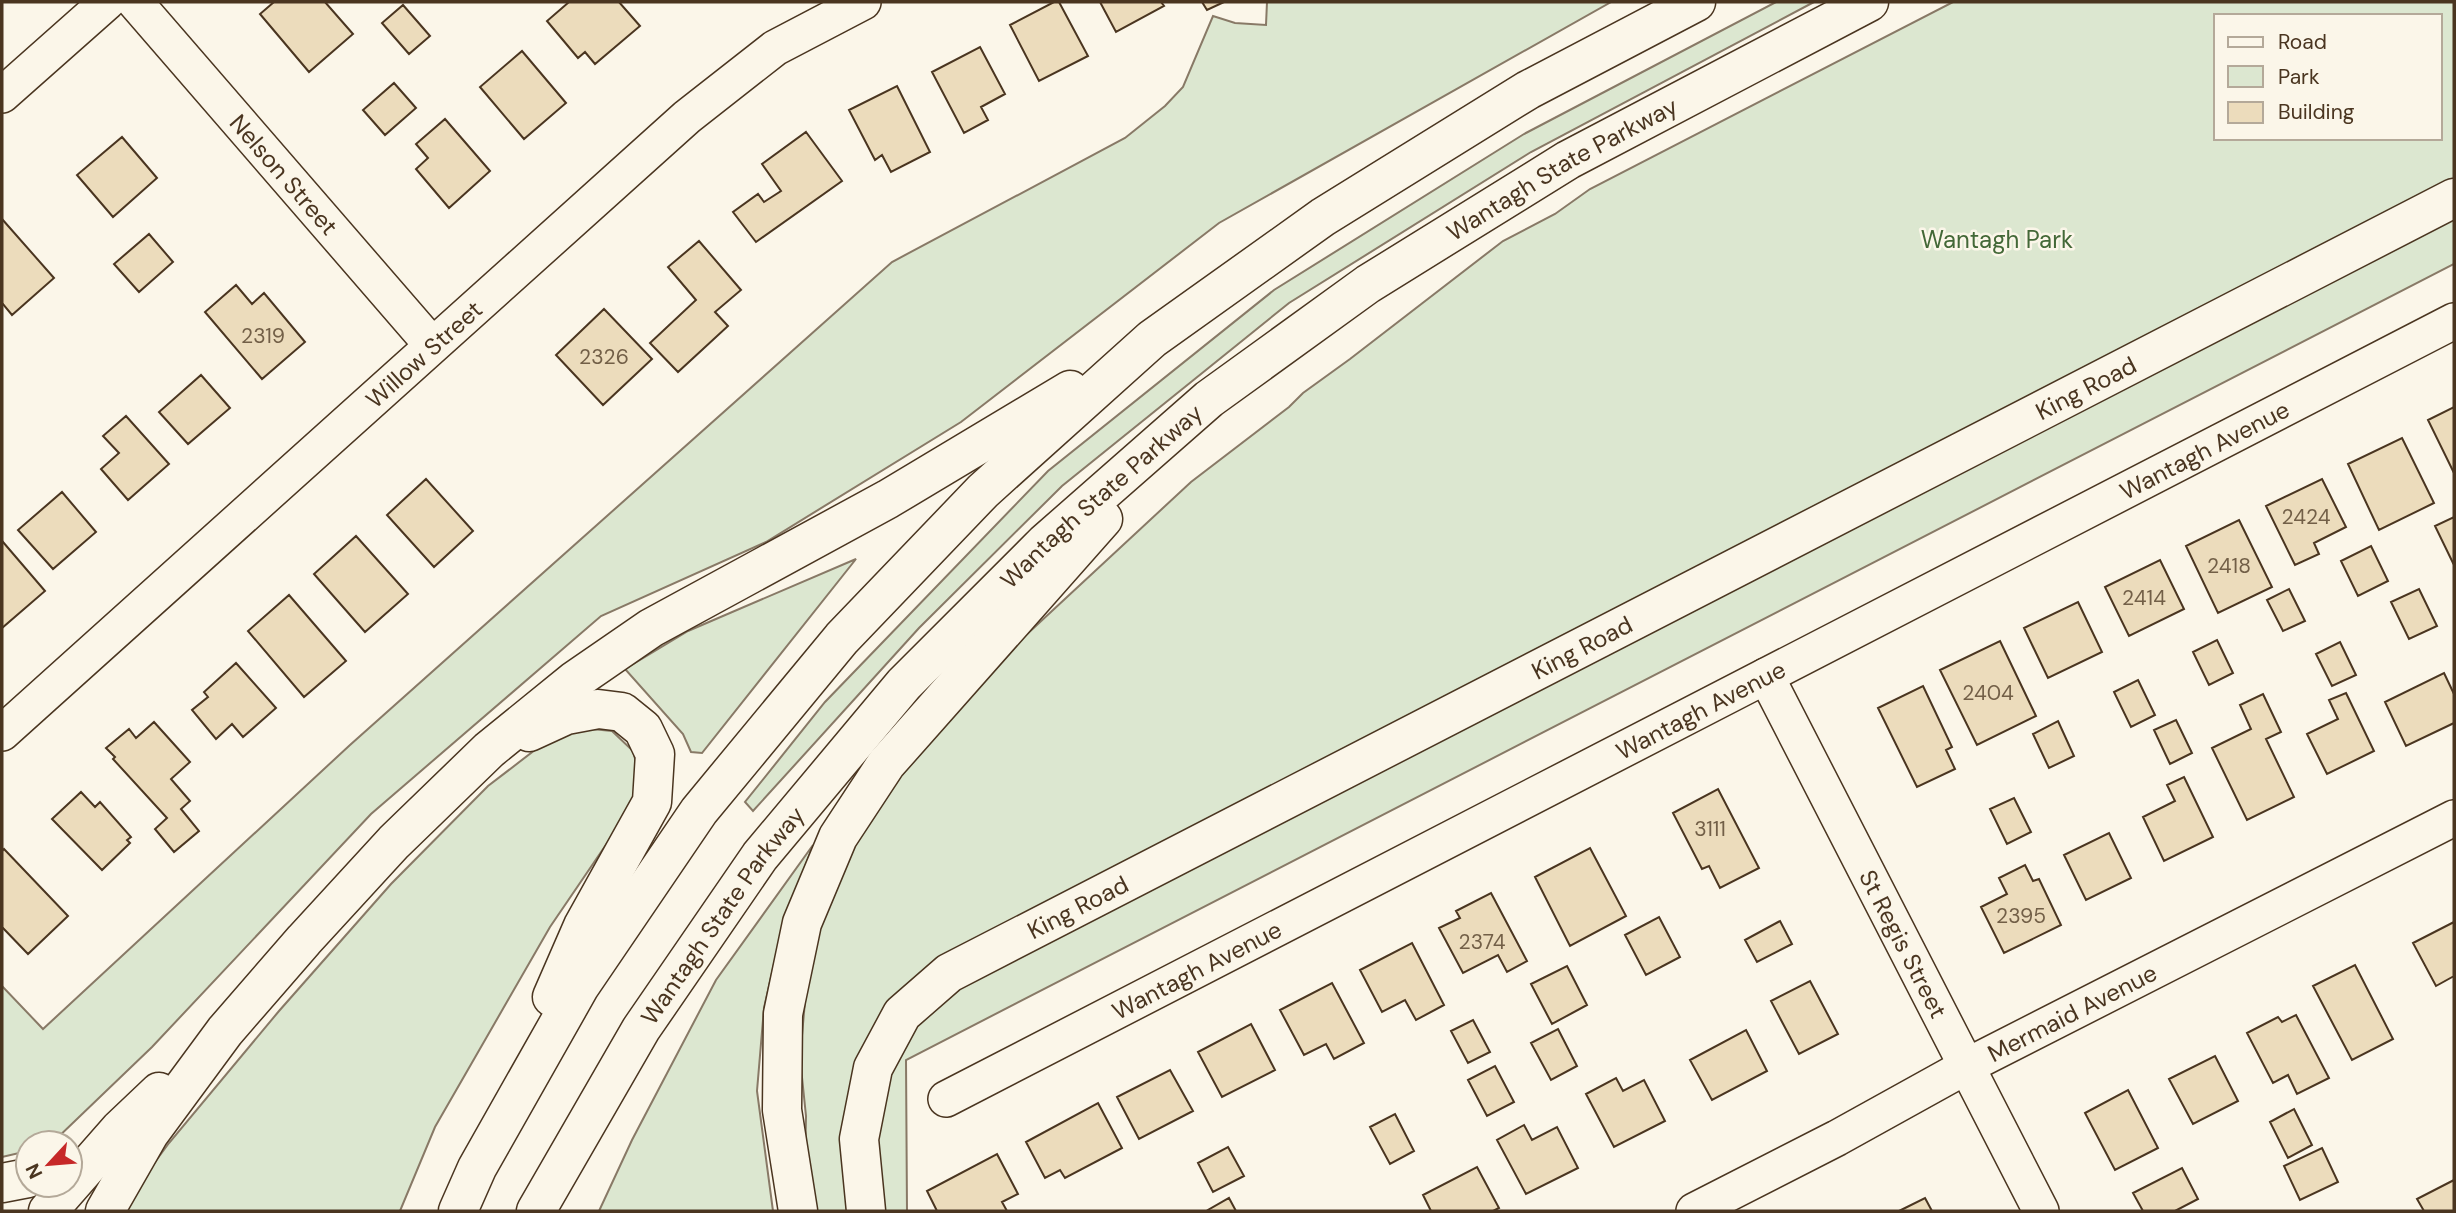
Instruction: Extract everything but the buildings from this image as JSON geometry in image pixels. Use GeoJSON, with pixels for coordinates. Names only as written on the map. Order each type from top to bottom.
{"type":"FeatureCollection","features":[{"type":"Feature","properties":{"kind":"main road"},"geometry":{"type":"LineString","coordinates":[[105,1211],[149,1133],[225,1031],[394,842],[489,750],[574,681],[651,628],[888,499],[1152,340],[1323,217],[1528,90],[1696,2]]}},
{"type":"Feature","properties":{"kind":"main road","name":"Wantagh State Parkway"},"geometry":{"type":"LineString","coordinates":[[536,1211],[641,1029],[768,846],[904,684],[1045,543],[1209,399],[1368,284],[1568,160],[1869,2]]}},
{"type":"Feature","properties":{"kind":"main road","name":"King Road"},"geometry":{"type":"LineString","coordinates":[[866,1211],[859,1139],[873,1068],[902,1014],[949,973],[2454,198]]}},
{"type":"Feature","properties":{"kind":"main road"},"geometry":{"type":"LineString","coordinates":[[457,1211],[477,1168],[580,986],[699,811],[842,638],[974,501],[1152,340]]}},
{"type":"Feature","properties":{"kind":"main road"},"geometry":{"type":"LineString","coordinates":[[798,1211],[782,1110],[783,1014],[802,923],[838,837],[886,764],[1209,399]]}},
{"type":"Feature","properties":{"kind":"main road"},"geometry":{"type":"LineString","coordinates":[[457,1211],[583,926],[652,802],[655,754],[643,729],[622,712],[598,709],[566,715],[489,750]]}},
{"type":"Feature","properties":{"kind":"main road"},"geometry":{"type":"LineString","coordinates":[[48,1211],[120,1129],[225,1031]]}},
{"type":"Feature","properties":{"kind":"main road"},"geometry":{"type":"LineString","coordinates":[[84,1151],[120,1129]]}},
{"type":"Feature","properties":{"kind":"street"},"geometry":{"type":"LineString","coordinates":[[2,95],[107,2]]}},
{"type":"Feature","properties":{"kind":"street","name":"Nelson Street"},"geometry":{"type":"LineString","coordinates":[[135,2],[432,345]]}},
{"type":"Feature","properties":{"kind":"street","name":"Willow Street"},"geometry":{"type":"LineString","coordinates":[[2,733],[687,117],[775,48],[863,2]]}},
{"type":"Feature","properties":{"kind":"street","name":"Wantagh Avenue"},"geometry":{"type":"LineString","coordinates":[[946,1099],[2454,321]]}},
{"type":"Feature","properties":{"kind":"street","name":"St Regis Street"},"geometry":{"type":"LineString","coordinates":[[1766,676],[2041,1211]]}},
{"type":"Feature","properties":{"kind":"street","name":"Mermaid Avenue"},"geometry":{"type":"LineString","coordinates":[[1693,1211],[1837,1138],[1967,1066],[2454,818]]}},
{"type":"Feature","properties":{"kind":"green space"},"geometry":{"type":"Polygon","coordinates":[[[1267,2],[1611,2],[1219,223],[961,422],[766,542],[601,616],[371,814],[152,1047],[67,1129],[14,1129],[14,1154],[2,1157],[2,986],[43,1029],[350,745],[892,262],[1125,138],[1165,106],[1183,87],[1213,16],[1235,23],[1266,25],[1267,2]]]}},
{"type":"Feature","properties":{"kind":"green space"},"geometry":{"type":"Polygon","coordinates":[[[1776,2],[1814,2],[1531,152],[1289,303],[1062,486],[919,628],[753,811],[745,802],[825,702],[1048,471],[1274,290],[1524,134],[1776,2]]]}},
{"type":"Feature","properties":{"kind":"green space","name":"Wantagh Park"},"geometry":{"type":"Polygon","coordinates":[[[1953,2],[2454,2],[2454,264],[906,1060],[907,1211],[813,1211],[805,1166],[806,1116],[800,1058],[809,956],[858,825],[1011,649],[1191,482],[1503,241],[1555,214],[1590,189],[1953,2]]]}},
{"type":"Feature","properties":{"kind":"green space"},"geometry":{"type":"Polygon","coordinates":[[[856,559],[702,753],[691,752],[683,734],[625,669],[688,631],[856,559]]]}},
{"type":"Feature","properties":{"kind":"green space"},"geometry":{"type":"Polygon","coordinates":[[[582,728],[612,731],[633,751],[640,778],[631,808],[550,927],[435,1127],[400,1211],[119,1211],[169,1143],[279,1011],[391,884],[488,786],[548,740],[582,728]]]}},
{"type":"Feature","properties":{"kind":"green space"},"geometry":{"type":"Polygon","coordinates":[[[813,845],[782,929],[764,1008],[757,1091],[773,1211],[599,1211],[632,1140],[716,980],[813,845]]]}}]}
